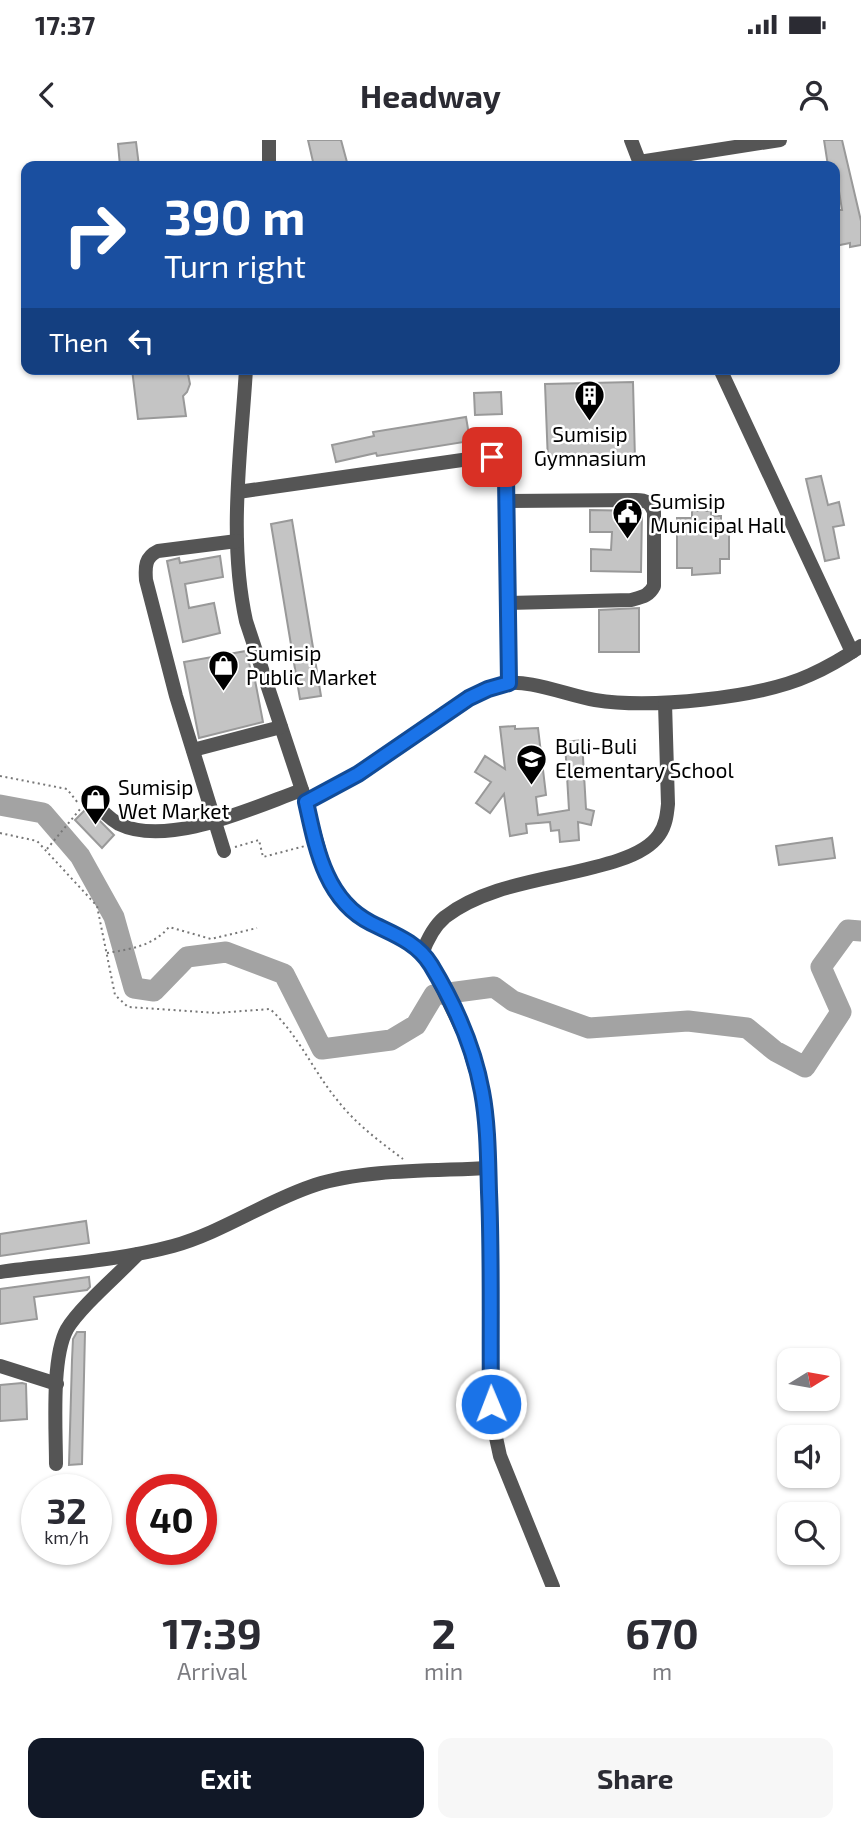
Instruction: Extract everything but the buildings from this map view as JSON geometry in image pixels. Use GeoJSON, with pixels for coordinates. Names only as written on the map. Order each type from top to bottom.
{"type":"FeatureCollection","features":[{"type":"Feature","properties":{"kind":"street"},"geometry":{"type":"LineString","coordinates":[[269,140],[270,161]]}},
{"type":"Feature","properties":{"kind":"street"},"geometry":{"type":"LineString","coordinates":[[631,140],[639,161]]}},
{"type":"Feature","properties":{"kind":"street"},"geometry":{"type":"LineString","coordinates":[[658,161],[780,140]]}},
{"type":"Feature","properties":{"kind":"street"},"geometry":{"type":"LineString","coordinates":[[246,375],[237,541],[246,621],[331,884],[349,907],[368,922],[409,942],[422,954],[434,971],[466,1038],[482,1092],[489,1168],[492,1419],[500,1456],[553,1587]]}},
{"type":"Feature","properties":{"kind":"street"},"geometry":{"type":"LineString","coordinates":[[87,803],[118,824],[134,829],[175,829],[215,821],[304,796],[358,774],[469,698],[509,683],[629,704],[664,702],[729,695],[792,682],[809,676],[856,649],[723,375]]}},
{"type":"Feature","properties":{"kind":"street"},"geometry":{"type":"LineString","coordinates":[[238,492],[492,457],[504,467],[508,501],[509,683]]}},
{"type":"Feature","properties":{"kind":"street"},"geometry":{"type":"LineString","coordinates":[[508,501],[636,499],[646,500],[654,512],[654,586],[644,597],[631,600],[508,603]]}},
{"type":"Feature","properties":{"kind":"street"},"geometry":{"type":"LineString","coordinates":[[224,851],[154,612],[145,567],[148,558],[158,551],[237,541]]}},
{"type":"Feature","properties":{"kind":"street"},"geometry":{"type":"LineString","coordinates":[[422,954],[432,932],[440,923],[472,901],[521,885],[604,865],[635,853],[653,842],[663,826],[668,804],[664,702]]}},
{"type":"Feature","properties":{"kind":"street"},"geometry":{"type":"LineString","coordinates":[[193,750],[281,727]]}},
{"type":"Feature","properties":{"kind":"street"},"geometry":{"type":"LineString","coordinates":[[0,1272],[138,1254],[192,1240],[292,1194],[335,1180],[489,1168]]}},
{"type":"Feature","properties":{"kind":"street"},"geometry":{"type":"LineString","coordinates":[[56,1464],[57,1384],[66,1331],[138,1254]]}},
{"type":"Feature","properties":{"kind":"street"},"geometry":{"type":"LineString","coordinates":[[0,1366],[57,1384]]}},
{"type":"Feature","properties":{"kind":"path"},"geometry":{"type":"LineString","coordinates":[[0,776],[67,789],[87,803],[74,814],[46,850]]}},
{"type":"Feature","properties":{"kind":"path"},"geometry":{"type":"LineString","coordinates":[[0,833],[37,841],[97,906],[115,995],[128,1007],[216,1013],[270,1009],[282,1020],[336,1099],[353,1118],[403,1158]]}},
{"type":"Feature","properties":{"kind":"path"},"geometry":{"type":"LineString","coordinates":[[224,851],[259,840],[263,857],[316,843]]}},
{"type":"Feature","properties":{"kind":"path"},"geometry":{"type":"LineString","coordinates":[[107,953],[140,947],[164,933],[169,927],[211,940],[257,928]]}},
{"type":"Feature","properties":{"kind":"waterway"},"geometry":{"type":"LineString","coordinates":[[0,805],[43,813],[80,856],[114,917],[134,988],[154,991],[187,957],[226,952],[284,974],[322,1049],[391,1040],[416,1025],[434,995],[494,987],[513,1001],[589,1028],[688,1021],[747,1028],[775,1051],[805,1067],[841,1012],[821,967],[848,930],[861,931]]}},
{"type":"Feature","properties":{"kind":"place","name":"Sumisip Gymnasium"},"geometry":{"type":"Point","coordinates":[590,422]}},
{"type":"Feature","properties":{"kind":"place","name":"Sumisip Municipal Hall"},"geometry":{"type":"Point","coordinates":[627,541]}},
{"type":"Feature","properties":{"kind":"place","name":"Sumisip Public Market"},"geometry":{"type":"Point","coordinates":[223,693]}},
{"type":"Feature","properties":{"kind":"place","name":"Buli-Buli Elementary School"},"geometry":{"type":"Point","coordinates":[532,786]}},
{"type":"Feature","properties":{"kind":"place","name":"Sumisip Wet Market"},"geometry":{"type":"Point","coordinates":[95,827]}},
{"type":"Feature","properties":{"kind":"route"},"geometry":{"type":"LineString","coordinates":[[491,1404],[489,1168],[482,1092],[471,1052],[429,961],[409,942],[358,915],[338,894],[321,860],[306,802],[358,774],[469,698],[509,683],[508,501],[504,467],[492,457]]}}]}
